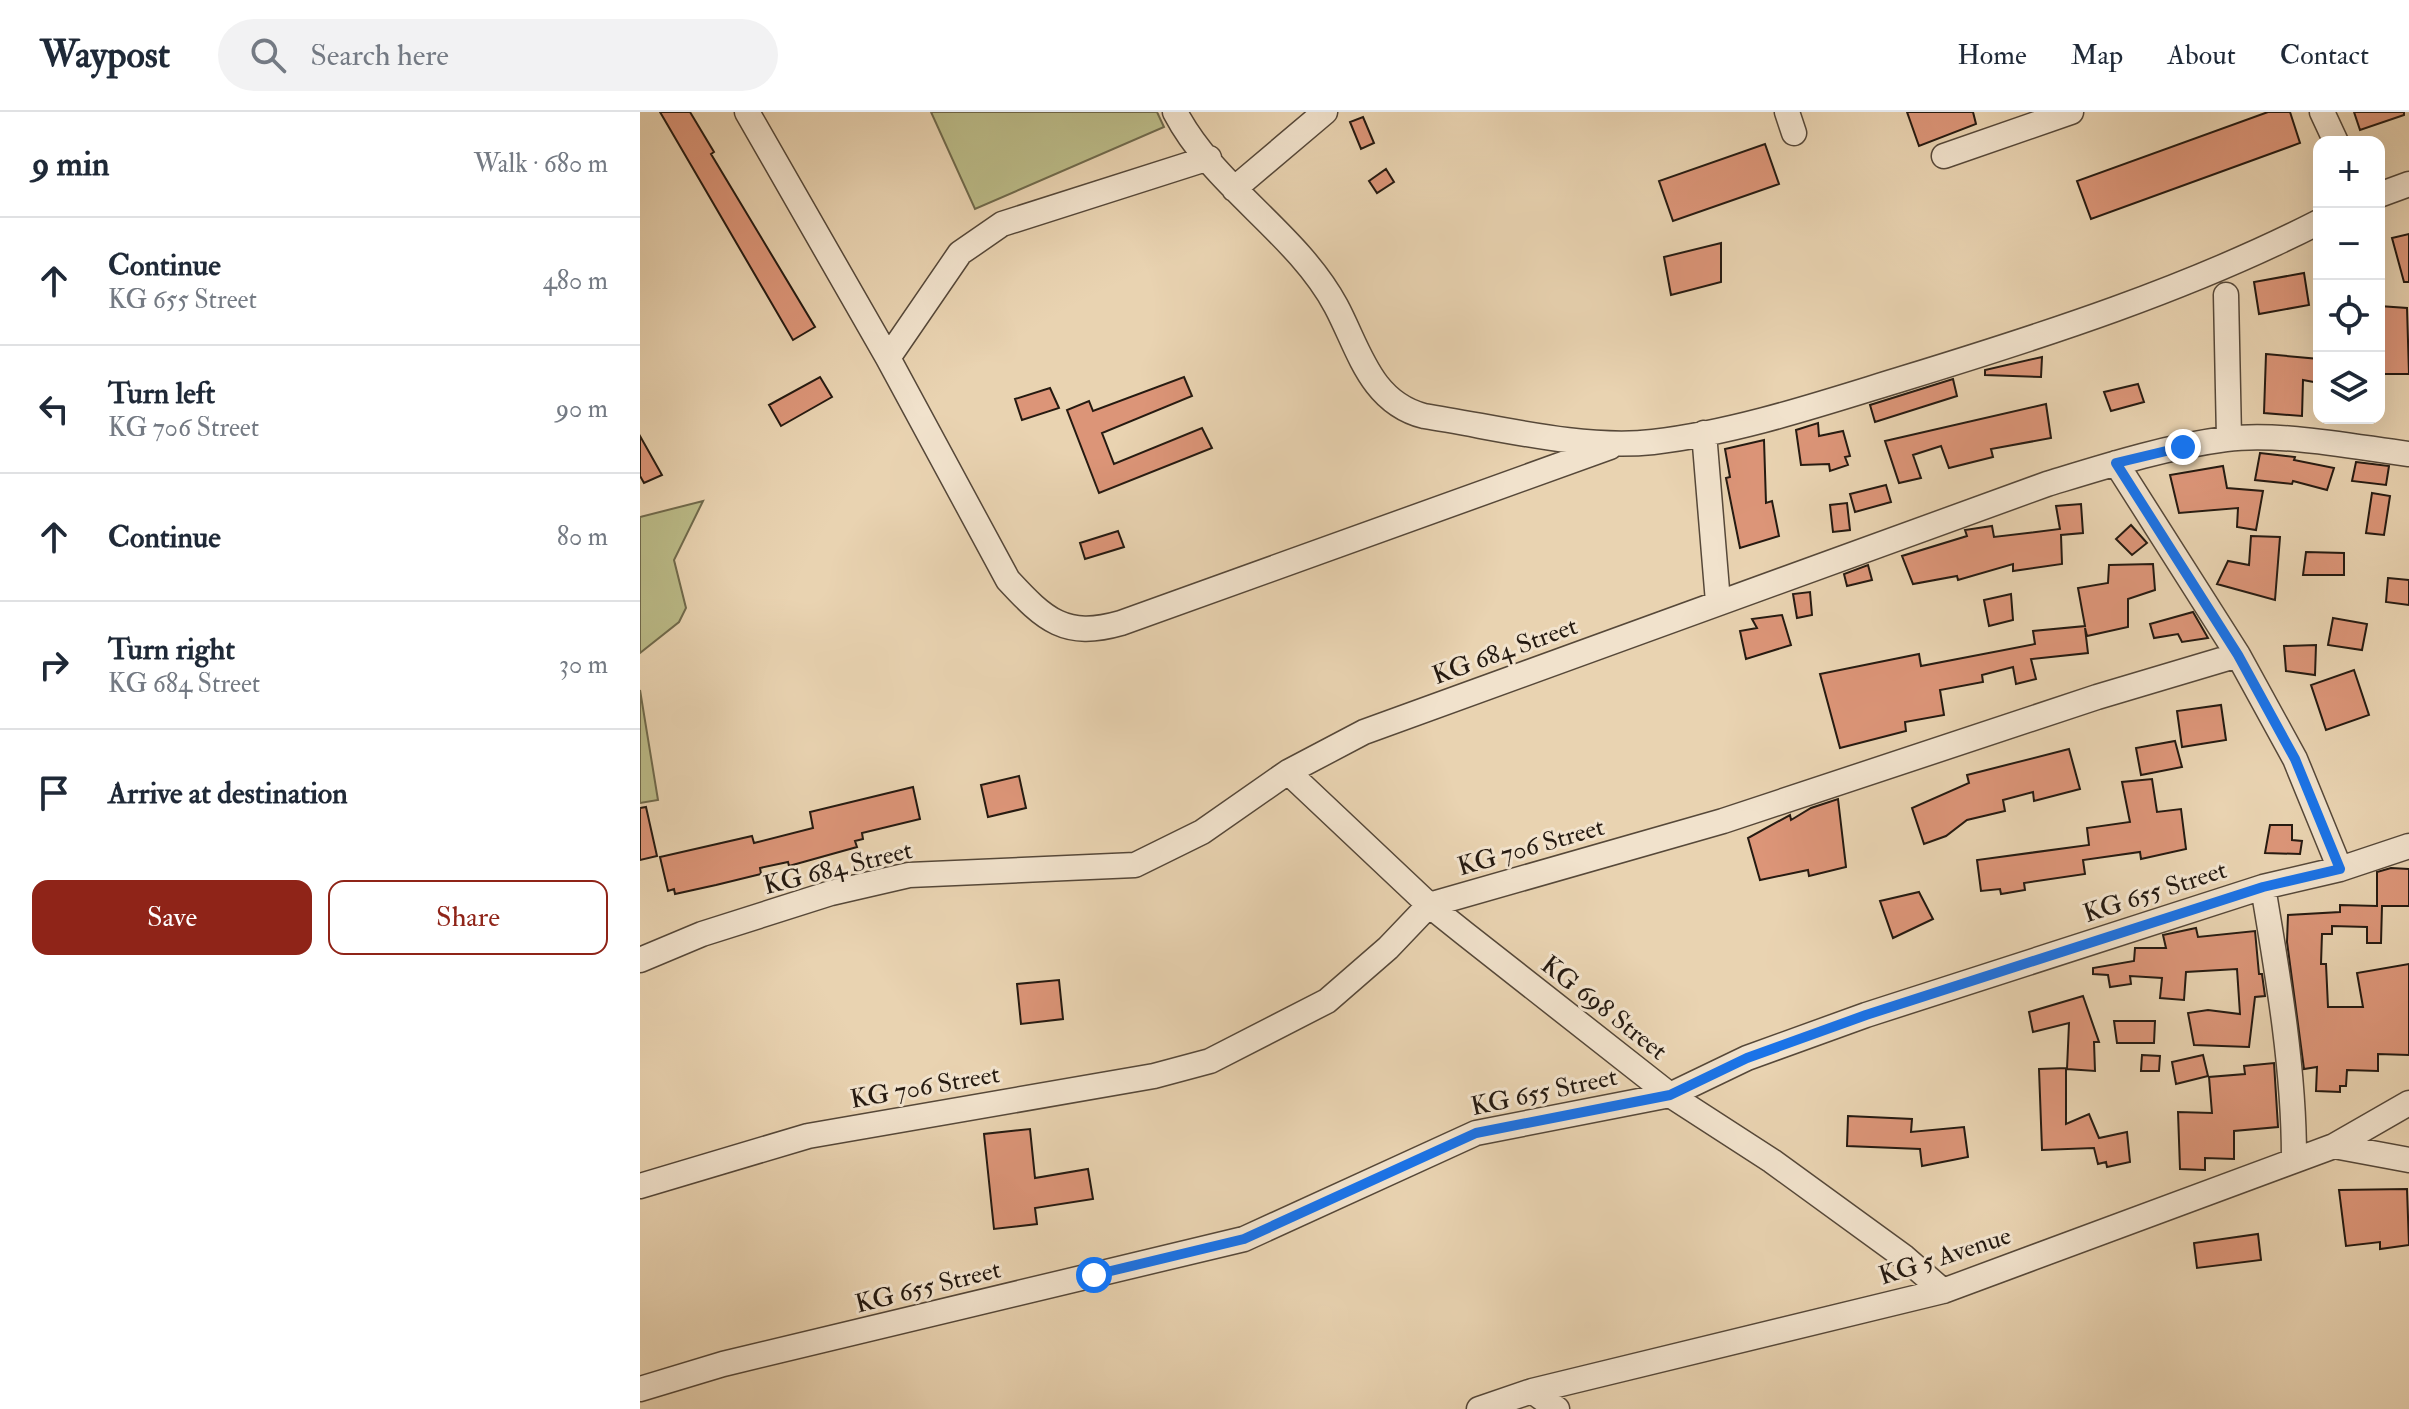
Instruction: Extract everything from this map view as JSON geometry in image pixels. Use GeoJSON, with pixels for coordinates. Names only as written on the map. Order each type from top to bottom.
{"type":"FeatureCollection","features":[{"type":"Feature","properties":{"kind":"street"},"geometry":{"type":"LineString","coordinates":[[747,112],[888,358],[1008,580],[1036,610],[1063,628],[1096,630],[1121,623],[1620,443]]}},
{"type":"Feature","properties":{"kind":"street"},"geometry":{"type":"LineString","coordinates":[[1175,112],[1234,189],[1326,291],[1369,375],[1378,389],[1398,405],[1424,416],[1593,442],[1652,442],[1704,433],[1828,402],[2036,338],[2249,258],[2313,225]]}},
{"type":"Feature","properties":{"kind":"street"},"geometry":{"type":"LineString","coordinates":[[1234,189],[1325,112]]}},
{"type":"Feature","properties":{"kind":"street"},"geometry":{"type":"LineString","coordinates":[[1944,156],[2071,112]]}},
{"type":"Feature","properties":{"kind":"street"},"geometry":{"type":"LineString","coordinates":[[2322,112],[2333,136]]}},
{"type":"Feature","properties":{"kind":"street"},"geometry":{"type":"LineString","coordinates":[[888,358],[960,253],[1002,224],[1209,158]]}},
{"type":"Feature","properties":{"kind":"street"},"geometry":{"type":"LineString","coordinates":[[2385,193],[2409,184]]}},
{"type":"Feature","properties":{"kind":"street"},"geometry":{"type":"LineString","coordinates":[[2226,295],[2229,438]]}},
{"type":"Feature","properties":{"kind":"street"},"geometry":{"type":"LineString","coordinates":[[1704,433],[1718,602]]}},
{"type":"Feature","properties":{"kind":"street","name":"KG 684 Street"},"geometry":{"type":"LineString","coordinates":[[640,960],[702,934],[831,893],[909,875],[1135,865],[1202,832],[1288,772],[1364,732],[2047,484],[2116,463],[2229,438],[2316,442],[2409,454]]}},
{"type":"Feature","properties":{"kind":"street"},"geometry":{"type":"LineString","coordinates":[[2116,463],[2238,655],[2295,759],[2340,869]]}},
{"type":"Feature","properties":{"kind":"street","name":"KG 706 Street"},"geometry":{"type":"LineString","coordinates":[[640,1186],[808,1136],[1154,1076],[1210,1061],[1327,1001],[1388,948],[1429,905],[1723,821],[2082,702],[2238,655]]}},
{"type":"Feature","properties":{"kind":"street","name":"KG 698 Street"},"geometry":{"type":"LineString","coordinates":[[1288,772],[1429,905],[1670,1095],[1784,1170],[1904,1257],[1943,1291]]}},
{"type":"Feature","properties":{"kind":"street","name":"KG 655 Street"},"geometry":{"type":"LineString","coordinates":[[640,1389],[723,1364],[1244,1239],[1476,1133],[1670,1095],[1747,1058],[1866,1015],[2263,887],[2340,869],[2409,846]]}},
{"type":"Feature","properties":{"kind":"street"},"geometry":{"type":"LineString","coordinates":[[2263,887],[2280,988],[2294,1117],[2294,1158]]}},
{"type":"Feature","properties":{"kind":"street","name":"KG 5 Avenue"},"geometry":{"type":"LineString","coordinates":[[1479,1409],[1532,1391],[1943,1291],[2294,1158],[2334,1146],[2409,1103]]}},
{"type":"Feature","properties":{"kind":"street"},"geometry":{"type":"LineString","coordinates":[[2334,1146],[2409,1160]]}},
{"type":"Feature","properties":{"kind":"street"},"geometry":{"type":"LineString","coordinates":[[1532,1391],[1557,1409]]}},
{"type":"Feature","properties":{"kind":"green space"},"geometry":{"type":"Polygon","coordinates":[[[931,112],[1157,112],[1164,127],[975,209],[931,112]]]}},
{"type":"Feature","properties":{"kind":"green space"},"geometry":{"type":"Polygon","coordinates":[[[703,501],[674,560],[686,608],[679,622],[640,653],[640,517],[703,501]]]}},
{"type":"Feature","properties":{"kind":"green space"},"geometry":{"type":"Polygon","coordinates":[[[640,690],[658,800],[640,803],[640,690]]]}},
{"type":"Feature","properties":{"kind":"building"},"geometry":{"type":"Polygon","coordinates":[[[660,112],[690,112],[714,152],[711,154],[815,327],[793,340],[660,112]]]}},
{"type":"Feature","properties":{"kind":"building"},"geometry":{"type":"Polygon","coordinates":[[[1907,112],[1973,112],[1976,124],[1919,146],[1907,112]]]}},
{"type":"Feature","properties":{"kind":"building"},"geometry":{"type":"Polygon","coordinates":[[[2268,112],[2290,112],[2300,143],[2091,219],[2077,181],[2268,112]]]}},
{"type":"Feature","properties":{"kind":"building"},"geometry":{"type":"Polygon","coordinates":[[[2354,112],[2404,112],[2404,115],[2360,130],[2354,112]]]}},
{"type":"Feature","properties":{"kind":"building"},"geometry":{"type":"Polygon","coordinates":[[[1363,117],[1374,143],[1361,149],[1350,122],[1363,117]]]}},
{"type":"Feature","properties":{"kind":"building"},"geometry":{"type":"Polygon","coordinates":[[[1765,144],[1779,184],[1673,221],[1659,181],[1765,144]]]}},
{"type":"Feature","properties":{"kind":"building"},"geometry":{"type":"Polygon","coordinates":[[[1386,169],[1394,182],[1377,193],[1369,181],[1386,169]]]}},
{"type":"Feature","properties":{"kind":"building"},"geometry":{"type":"Polygon","coordinates":[[[2409,234],[2409,282],[2404,282],[2392,238],[2409,234]]]}},
{"type":"Feature","properties":{"kind":"building"},"geometry":{"type":"Polygon","coordinates":[[[1721,243],[1721,282],[1671,295],[1664,257],[1721,243]]]}},
{"type":"Feature","properties":{"kind":"building"},"geometry":{"type":"Polygon","coordinates":[[[2304,273],[2309,305],[2259,314],[2254,282],[2304,273]]]}},
{"type":"Feature","properties":{"kind":"building"},"geometry":{"type":"Polygon","coordinates":[[[2385,306],[2407,308],[2409,374],[2385,374],[2385,306]]]}},
{"type":"Feature","properties":{"kind":"building"},"geometry":{"type":"Polygon","coordinates":[[[2266,354],[2313,358],[2313,382],[2303,380],[2302,416],[2264,413],[2266,354]]]}},
{"type":"Feature","properties":{"kind":"building"},"geometry":{"type":"Polygon","coordinates":[[[2042,357],[2041,377],[1985,375],[1985,370],[2042,357]]]}},
{"type":"Feature","properties":{"kind":"building"},"geometry":{"type":"Polygon","coordinates":[[[820,377],[832,397],[781,426],[769,405],[820,377]]]}},
{"type":"Feature","properties":{"kind":"building"},"geometry":{"type":"Polygon","coordinates":[[[1184,377],[1192,396],[1102,433],[1114,464],[1202,428],[1212,448],[1099,493],[1067,410],[1089,401],[1093,411],[1184,377]]]}},
{"type":"Feature","properties":{"kind":"building"},"geometry":{"type":"Polygon","coordinates":[[[1953,379],[1957,396],[1875,422],[1870,405],[1953,379]]]}},
{"type":"Feature","properties":{"kind":"building"},"geometry":{"type":"Polygon","coordinates":[[[2138,384],[2144,402],[2111,411],[2104,392],[2138,384]]]}},
{"type":"Feature","properties":{"kind":"building"},"geometry":{"type":"Polygon","coordinates":[[[1050,388],[1059,408],[1022,420],[1015,399],[1050,388]]]}},
{"type":"Feature","properties":{"kind":"building"},"geometry":{"type":"Polygon","coordinates":[[[2046,404],[2051,438],[1991,449],[1993,457],[1949,468],[1941,446],[1913,455],[1921,478],[1899,483],[1885,441],[2046,404]]]}},
{"type":"Feature","properties":{"kind":"building"},"geometry":{"type":"Polygon","coordinates":[[[1818,423],[1819,436],[1843,431],[1850,456],[1845,457],[1848,465],[1830,471],[1829,464],[1801,465],[1796,430],[1818,423]]]}},
{"type":"Feature","properties":{"kind":"building"},"geometry":{"type":"Polygon","coordinates":[[[640,436],[662,475],[644,483],[640,476],[640,436]]]}},
{"type":"Feature","properties":{"kind":"building"},"geometry":{"type":"Polygon","coordinates":[[[1764,440],[1766,503],[1772,501],[1779,536],[1740,548],[1726,478],[1730,477],[1725,449],[1764,440]]]}},
{"type":"Feature","properties":{"kind":"building"},"geometry":{"type":"Polygon","coordinates":[[[2260,453],[2295,457],[2294,460],[2334,468],[2327,490],[2293,481],[2292,484],[2255,480],[2260,453]]]}},
{"type":"Feature","properties":{"kind":"building"},"geometry":{"type":"Polygon","coordinates":[[[2356,462],[2389,466],[2386,485],[2352,481],[2356,462]]]}},
{"type":"Feature","properties":{"kind":"building"},"geometry":{"type":"Polygon","coordinates":[[[2223,466],[2227,488],[2263,491],[2256,530],[2237,527],[2238,508],[2179,513],[2170,475],[2223,466]]]}},
{"type":"Feature","properties":{"kind":"building"},"geometry":{"type":"Polygon","coordinates":[[[1886,485],[1891,502],[1855,512],[1850,494],[1886,485]]]}},
{"type":"Feature","properties":{"kind":"building"},"geometry":{"type":"Polygon","coordinates":[[[2372,493],[2390,496],[2384,535],[2366,533],[2372,493]]]}},
{"type":"Feature","properties":{"kind":"building"},"geometry":{"type":"Polygon","coordinates":[[[1847,503],[1850,530],[1833,532],[1830,505],[1847,503]]]}},
{"type":"Feature","properties":{"kind":"building"},"geometry":{"type":"Polygon","coordinates":[[[2081,504],[2083,533],[2061,535],[2062,564],[2013,571],[2013,564],[1958,580],[1957,576],[1913,584],[1902,556],[1967,536],[1965,530],[1992,526],[1994,537],[2060,529],[2056,506],[2081,504]]]}},
{"type":"Feature","properties":{"kind":"building"},"geometry":{"type":"Polygon","coordinates":[[[2131,525],[2147,543],[2132,555],[2116,539],[2131,525]]]}},
{"type":"Feature","properties":{"kind":"building"},"geometry":{"type":"Polygon","coordinates":[[[1118,531],[1124,547],[1085,559],[1080,543],[1118,531]]]}},
{"type":"Feature","properties":{"kind":"building"},"geometry":{"type":"Polygon","coordinates":[[[2251,536],[2280,537],[2275,600],[2217,584],[2228,561],[2249,565],[2251,536]]]}},
{"type":"Feature","properties":{"kind":"building"},"geometry":{"type":"Polygon","coordinates":[[[2306,552],[2344,553],[2344,575],[2303,575],[2306,552]]]}},
{"type":"Feature","properties":{"kind":"building"},"geometry":{"type":"Polygon","coordinates":[[[2153,564],[2155,590],[2128,599],[2128,627],[2087,636],[2085,628],[2088,653],[2031,659],[2036,679],[2016,684],[2013,667],[1982,675],[1983,682],[1940,690],[1944,715],[1905,722],[1906,731],[1840,748],[1820,674],[1919,654],[1921,666],[2035,644],[2033,631],[2085,626],[2078,588],[2108,583],[2109,565],[2153,564]]]}},
{"type":"Feature","properties":{"kind":"building"},"geometry":{"type":"Polygon","coordinates":[[[1868,565],[1872,580],[1847,586],[1844,574],[1868,565]]]}},
{"type":"Feature","properties":{"kind":"building"},"geometry":{"type":"Polygon","coordinates":[[[2388,578],[2409,580],[2409,605],[2386,602],[2388,578]]]}},
{"type":"Feature","properties":{"kind":"building"},"geometry":{"type":"Polygon","coordinates":[[[1810,592],[1812,615],[1797,618],[1793,594],[1810,592]]]}},
{"type":"Feature","properties":{"kind":"building"},"geometry":{"type":"Polygon","coordinates":[[[2011,594],[2013,620],[1989,626],[1984,600],[2011,594]]]}},
{"type":"Feature","properties":{"kind":"building"},"geometry":{"type":"Polygon","coordinates":[[[2193,612],[2208,638],[2182,642],[2178,634],[2154,638],[2150,624],[2193,612]]]}},
{"type":"Feature","properties":{"kind":"building"},"geometry":{"type":"Polygon","coordinates":[[[1782,615],[1791,645],[1746,659],[1740,631],[1757,628],[1752,619],[1782,615]]]}},
{"type":"Feature","properties":{"kind":"building"},"geometry":{"type":"Polygon","coordinates":[[[2333,618],[2367,624],[2362,650],[2328,645],[2333,618]]]}},
{"type":"Feature","properties":{"kind":"building"},"geometry":{"type":"Polygon","coordinates":[[[2316,645],[2315,675],[2286,671],[2284,646],[2316,645]]]}},
{"type":"Feature","properties":{"kind":"building"},"geometry":{"type":"Polygon","coordinates":[[[2354,670],[2369,715],[2326,730],[2311,685],[2354,670]]]}},
{"type":"Feature","properties":{"kind":"building"},"geometry":{"type":"Polygon","coordinates":[[[2221,705],[2226,740],[2182,747],[2177,711],[2221,705]]]}},
{"type":"Feature","properties":{"kind":"building"},"geometry":{"type":"Polygon","coordinates":[[[2175,741],[2182,767],[2141,775],[2136,748],[2175,741]]]}},
{"type":"Feature","properties":{"kind":"building"},"geometry":{"type":"Polygon","coordinates":[[[2069,749],[2080,789],[2034,801],[2033,792],[2003,800],[2005,811],[1967,820],[1946,836],[1924,844],[1912,808],[1969,783],[1967,775],[2069,749]]]}},
{"type":"Feature","properties":{"kind":"building"},"geometry":{"type":"Polygon","coordinates":[[[1019,776],[1026,808],[988,817],[981,785],[1019,776]]]}},
{"type":"Feature","properties":{"kind":"building"},"geometry":{"type":"Polygon","coordinates":[[[2152,779],[2157,812],[2181,809],[2186,849],[2141,859],[2140,852],[2083,860],[2085,874],[2024,883],[2025,890],[2001,894],[2000,889],[1981,891],[1977,860],[2089,845],[2087,828],[2130,822],[2122,782],[2152,779]]]}},
{"type":"Feature","properties":{"kind":"building"},"geometry":{"type":"Polygon","coordinates":[[[913,787],[920,819],[862,833],[863,839],[855,841],[857,847],[789,866],[788,862],[760,868],[761,874],[716,885],[675,894],[674,889],[668,891],[660,857],[752,836],[754,843],[813,828],[810,812],[913,787]]]}},
{"type":"Feature","properties":{"kind":"building"},"geometry":{"type":"Polygon","coordinates":[[[1838,799],[1846,867],[1809,876],[1808,870],[1760,880],[1748,838],[1790,815],[1791,820],[1811,808],[1838,799]]]}},
{"type":"Feature","properties":{"kind":"building"},"geometry":{"type":"Polygon","coordinates":[[[646,807],[657,856],[640,860],[640,808],[646,807]]]}},
{"type":"Feature","properties":{"kind":"building"},"geometry":{"type":"Polygon","coordinates":[[[2270,825],[2292,825],[2292,840],[2302,841],[2300,854],[2265,853],[2270,825]]]}},
{"type":"Feature","properties":{"kind":"building"},"geometry":{"type":"Polygon","coordinates":[[[2391,868],[2409,869],[2409,906],[2382,906],[2381,943],[2367,943],[2367,927],[2332,926],[2332,934],[2322,934],[2321,964],[2326,964],[2328,1007],[2363,1007],[2357,973],[2409,964],[2409,1055],[2378,1054],[2378,1071],[2347,1070],[2346,1086],[2340,1086],[2340,1092],[2316,1091],[2317,1067],[2304,1069],[2287,942],[2288,915],[2340,912],[2340,905],[2377,906],[2377,872],[2391,868]]]}},
{"type":"Feature","properties":{"kind":"building"},"geometry":{"type":"Polygon","coordinates":[[[1919,892],[1933,919],[1893,938],[1880,901],[1919,892]]]}},
{"type":"Feature","properties":{"kind":"building"},"geometry":{"type":"Polygon","coordinates":[[[2196,928],[2198,937],[2255,931],[2259,974],[2262,974],[2265,996],[2255,997],[2249,1047],[2194,1045],[2188,1013],[2208,1010],[2240,1014],[2237,969],[2186,972],[2184,1000],[2160,998],[2162,978],[2130,976],[2131,984],[2110,987],[2108,975],[2093,974],[2093,968],[2134,961],[2135,948],[2166,948],[2163,935],[2196,928]]]}},
{"type":"Feature","properties":{"kind":"building"},"geometry":{"type":"Polygon","coordinates":[[[1059,980],[1063,1019],[1021,1024],[1017,984],[1059,980]]]}},
{"type":"Feature","properties":{"kind":"building"},"geometry":{"type":"Polygon","coordinates":[[[2083,996],[2099,1042],[2094,1042],[2095,1071],[2067,1069],[2069,1023],[2033,1032],[2029,1012],[2083,996]]]}},
{"type":"Feature","properties":{"kind":"building"},"geometry":{"type":"Polygon","coordinates":[[[2114,1021],[2155,1021],[2154,1043],[2117,1043],[2114,1021]]]}},
{"type":"Feature","properties":{"kind":"building"},"geometry":{"type":"Polygon","coordinates":[[[2142,1055],[2160,1056],[2159,1071],[2141,1071],[2142,1055]]]}},
{"type":"Feature","properties":{"kind":"building"},"geometry":{"type":"Polygon","coordinates":[[[2203,1055],[2208,1076],[2176,1084],[2172,1062],[2203,1055]]]}},
{"type":"Feature","properties":{"kind":"building"},"geometry":{"type":"Polygon","coordinates":[[[2274,1063],[2278,1127],[2234,1131],[2234,1159],[2205,1158],[2205,1170],[2180,1169],[2178,1112],[2212,1113],[2209,1077],[2245,1074],[2244,1066],[2274,1063]]]}},
{"type":"Feature","properties":{"kind":"building"},"geometry":{"type":"Polygon","coordinates":[[[2066,1068],[2066,1124],[2089,1114],[2099,1138],[2127,1132],[2130,1162],[2107,1167],[2106,1162],[2098,1164],[2094,1148],[2042,1150],[2039,1069],[2066,1068]]]}},
{"type":"Feature","properties":{"kind":"building"},"geometry":{"type":"Polygon","coordinates":[[[1848,1116],[1912,1119],[1911,1132],[1964,1127],[1968,1157],[1922,1166],[1920,1149],[1847,1146],[1848,1116]]]}},
{"type":"Feature","properties":{"kind":"building"},"geometry":{"type":"Polygon","coordinates":[[[1030,1129],[1035,1178],[1088,1169],[1093,1199],[1035,1208],[1037,1224],[994,1229],[984,1134],[1030,1129]]]}},
{"type":"Feature","properties":{"kind":"building"},"geometry":{"type":"Polygon","coordinates":[[[2407,1189],[2409,1245],[2380,1249],[2380,1242],[2346,1246],[2339,1190],[2407,1189]]]}},
{"type":"Feature","properties":{"kind":"building"},"geometry":{"type":"Polygon","coordinates":[[[2258,1234],[2261,1260],[2197,1268],[2194,1243],[2258,1234]]]}},
{"type":"Feature","properties":{"kind":"route"},"geometry":{"type":"LineString","coordinates":[[1094,1275],[1244,1239],[1476,1133],[1670,1095],[1747,1058],[1866,1015],[2263,887],[2340,869],[2295,759],[2238,655],[2116,463],[2183,447]]}}]}
